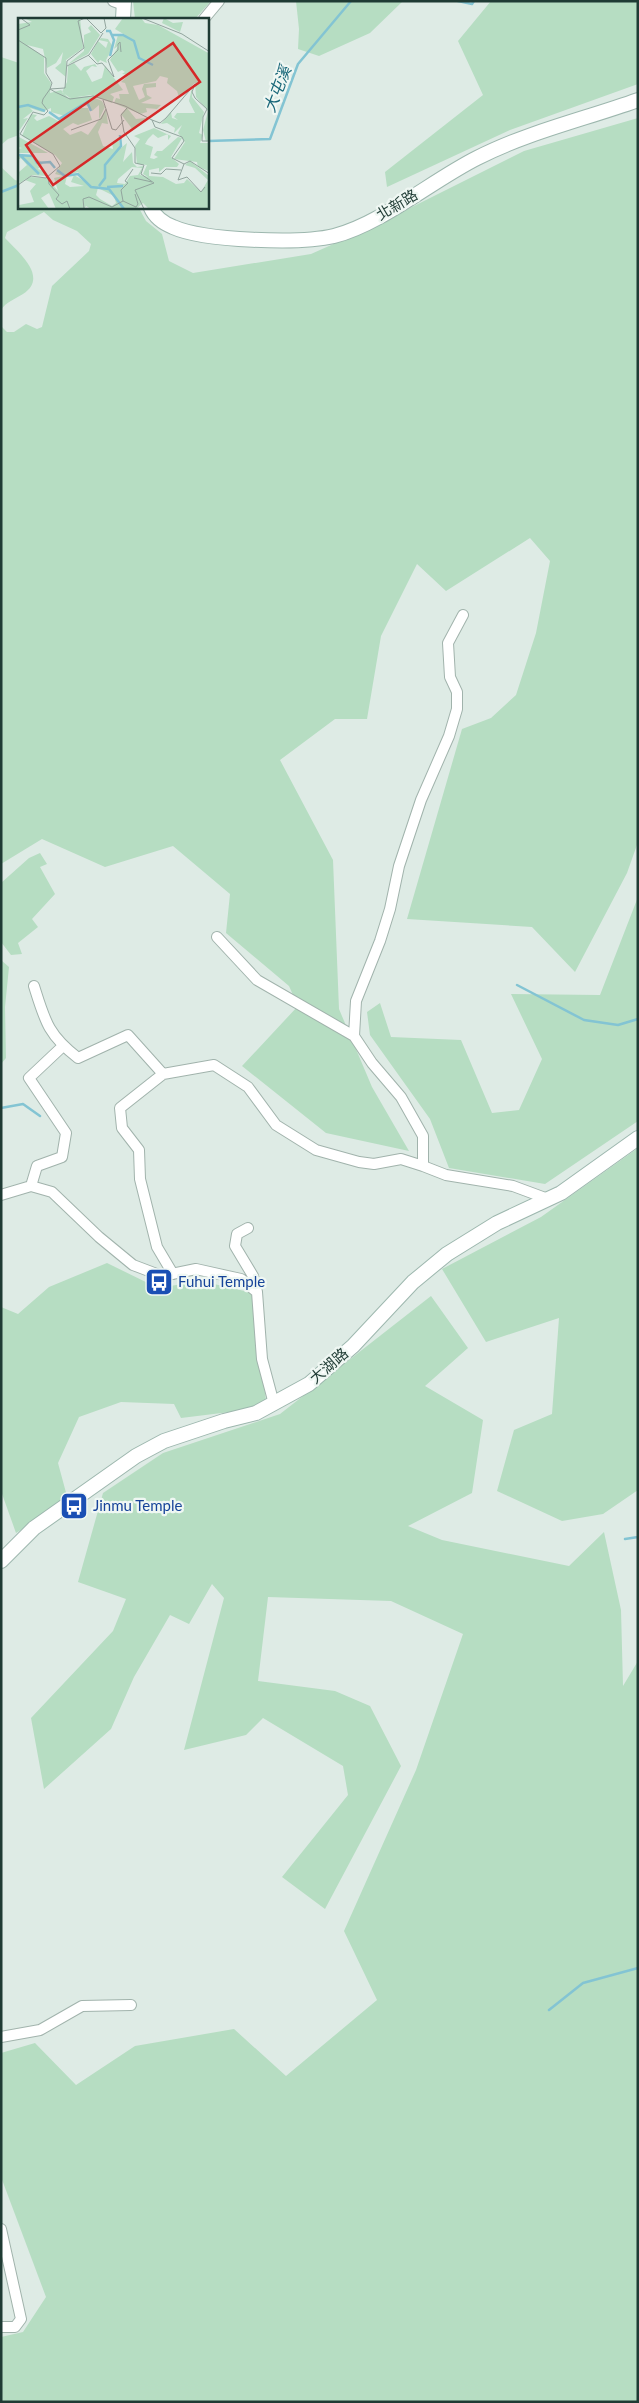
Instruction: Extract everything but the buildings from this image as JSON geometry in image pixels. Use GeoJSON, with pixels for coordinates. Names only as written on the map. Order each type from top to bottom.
{"type":"FeatureCollection","features":[{"type":"Feature","properties":{"kind":"street"},"geometry":{"type":"LineString","coordinates":[[205,18],[219,1]]}},
{"type":"Feature","properties":{"kind":"street","name":"北新路"},"geometry":{"type":"LineString","coordinates":[[152,209],[155,216],[173,227],[208,237],[308,240],[335,236],[390,210],[478,157],[546,130],[638,100]]}},
{"type":"Feature","properties":{"kind":"street"},"geometry":{"type":"LineString","coordinates":[[354,1036],[356,1001],[380,941],[390,908],[399,866],[422,800],[450,736],[456,709],[457,692],[450,677],[448,643],[463,615]]}},
{"type":"Feature","properties":{"kind":"street"},"geometry":{"type":"LineString","coordinates":[[217,937],[257,980],[354,1036],[372,1063],[401,1097],[423,1136],[423,1166]]}},
{"type":"Feature","properties":{"kind":"street"},"geometry":{"type":"LineString","coordinates":[[34,986],[46,1026],[62,1046],[78,1058],[128,1035],[163,1074]]}},
{"type":"Feature","properties":{"kind":"street"},"geometry":{"type":"LineString","coordinates":[[31,1186],[37,1166],[62,1157],[66,1133],[29,1078],[62,1046]]}},
{"type":"Feature","properties":{"kind":"street"},"geometry":{"type":"LineString","coordinates":[[173,1274],[157,1247],[140,1178],[139,1150],[122,1128],[120,1108],[163,1074],[214,1065],[248,1087],[276,1125],[316,1150],[359,1162],[374,1164],[401,1159],[446,1175],[513,1186],[548,1198]]}},
{"type":"Feature","properties":{"kind":"street","name":"大湖路"},"geometry":{"type":"LineString","coordinates":[[1,1561],[34,1528],[136,1456],[164,1441],[224,1421],[256,1413],[309,1384],[352,1346],[413,1282],[447,1254],[497,1223],[561,1193],[638,1138]]}},
{"type":"Feature","properties":{"kind":"street"},"geometry":{"type":"LineString","coordinates":[[1,1195],[31,1186],[52,1192],[99,1237],[133,1265],[162,1276],[196,1269],[241,1279],[257,1292]]}},
{"type":"Feature","properties":{"kind":"street"},"geometry":{"type":"LineString","coordinates":[[248,1228],[237,1234],[235,1246],[253,1276],[257,1292],[262,1359],[274,1404]]}},
{"type":"Feature","properties":{"kind":"street"},"geometry":{"type":"LineString","coordinates":[[1,2036],[40,2030],[82,2006],[131,2005]]}},
{"type":"Feature","properties":{"kind":"street"},"geometry":{"type":"LineString","coordinates":[[1,2229],[21,2319],[15,2327],[1,2327]]}},
{"type":"Feature","properties":{"kind":"green space"},"geometry":{"type":"Polygon","coordinates":[[[133,1],[211,1],[196,18],[135,18],[133,1]]]}},
{"type":"Feature","properties":{"kind":"green space"},"geometry":{"type":"Polygon","coordinates":[[[296,1],[403,1],[370,33],[319,56],[298,49],[299,29],[296,1]]]}},
{"type":"Feature","properties":{"kind":"green space"},"geometry":{"type":"Polygon","coordinates":[[[491,1],[638,1],[638,84],[510,130],[387,187],[385,172],[483,95],[458,41],[491,1]]]}},
{"type":"Feature","properties":{"kind":"green space"},"geometry":{"type":"Polygon","coordinates":[[[1,57],[18,63],[18,135],[8,139],[1,145],[1,57]]]}},
{"type":"Feature","properties":{"kind":"green space"},"geometry":{"type":"Polygon","coordinates":[[[638,118],[638,842],[627,873],[575,972],[532,927],[407,919],[462,729],[491,718],[516,695],[536,633],[550,561],[530,538],[446,591],[417,564],[381,636],[367,719],[335,719],[280,760],[333,860],[339,1009],[372,1087],[409,1151],[326,1133],[242,1066],[298,1006],[289,986],[226,933],[230,894],[173,846],[105,867],[42,839],[1,864],[1,321],[2,327],[7,332],[14,332],[26,324],[37,329],[42,327],[52,286],[89,251],[91,244],[77,231],[53,220],[44,212],[7,232],[5,238],[29,265],[33,280],[30,287],[23,294],[8,303],[1,310],[1,167],[18,181],[18,209],[140,209],[146,221],[162,234],[169,261],[193,273],[311,254],[376,225],[524,151],[638,118]]]}},
{"type":"Feature","properties":{"kind":"green space"},"geometry":{"type":"Polygon","coordinates":[[[40,853],[47,864],[40,867],[55,894],[32,919],[38,927],[18,943],[22,954],[11,955],[1,942],[1,883],[29,858],[40,853]]]}},
{"type":"Feature","properties":{"kind":"green space"},"geometry":{"type":"Polygon","coordinates":[[[638,897],[638,1121],[545,1184],[449,1168],[430,1119],[370,1035],[367,1012],[380,1003],[391,1037],[461,1040],[492,1113],[519,1110],[542,1059],[511,994],[600,995],[638,897]]]}},
{"type":"Feature","properties":{"kind":"green space"},"geometry":{"type":"Polygon","coordinates":[[[1,960],[9,967],[5,1007],[6,1058],[1,1064],[1,960]]]}},
{"type":"Feature","properties":{"kind":"green space"},"geometry":{"type":"Polygon","coordinates":[[[638,1148],[638,1490],[603,1514],[562,1521],[497,1491],[514,1430],[552,1414],[559,1318],[486,1342],[442,1269],[541,1217],[638,1148]]]}},
{"type":"Feature","properties":{"kind":"green space"},"geometry":{"type":"Polygon","coordinates":[[[107,1263],[158,1288],[201,1281],[253,1293],[266,1401],[246,1410],[181,1418],[174,1404],[121,1402],[79,1417],[58,1463],[68,1500],[16,1533],[1,1491],[1,1307],[18,1314],[49,1287],[107,1263]]]}},
{"type":"Feature","properties":{"kind":"green space"},"geometry":{"type":"Polygon","coordinates":[[[431,1296],[468,1348],[425,1386],[483,1420],[472,1493],[408,1526],[442,1540],[569,1566],[604,1532],[621,1610],[623,1686],[638,1661],[638,2402],[1,2402],[1,2337],[23,2332],[46,2297],[1,2177],[1,2053],[35,2043],[76,2085],[135,2046],[234,2029],[286,2076],[377,2000],[344,1931],[416,1770],[463,1634],[391,1601],[268,1597],[258,1681],[335,1691],[370,1706],[401,1766],[325,1909],[282,1877],[348,1795],[343,1766],[263,1718],[246,1735],[184,1750],[224,1598],[212,1584],[189,1624],[170,1615],[134,1677],[111,1729],[44,1789],[31,1718],[113,1631],[126,1599],[78,1582],[103,1493],[163,1453],[280,1414],[431,1296]]]}},
{"type":"Feature","properties":{"kind":"waterway","name":"大屯溪"},"geometry":{"type":"LineString","coordinates":[[209,141],[270,139],[298,64],[351,1]]}},
{"type":"Feature","properties":{"kind":"waterway","name":"大屯溪"},"geometry":{"type":"LineString","coordinates":[[458,1],[472,4],[474,1]]}},
{"type":"Feature","properties":{"kind":"waterway","name":"大屯溪"},"geometry":{"type":"LineString","coordinates":[[1,192],[18,185]]}},
{"type":"Feature","properties":{"kind":"waterway"},"geometry":{"type":"LineString","coordinates":[[517,985],[584,1020],[618,1025],[638,1019]]}},
{"type":"Feature","properties":{"kind":"waterway"},"geometry":{"type":"LineString","coordinates":[[1,1108],[23,1104],[40,1116]]}},
{"type":"Feature","properties":{"kind":"waterway"},"geometry":{"type":"LineString","coordinates":[[625,1539],[638,1537]]}},
{"type":"Feature","properties":{"kind":"waterway"},"geometry":{"type":"LineString","coordinates":[[549,2010],[583,1983],[638,1968]]}},
{"type":"Feature","properties":{"kind":"place","name":"Fuhui Temple"},"geometry":{"type":"Point","coordinates":[159,1282]}},
{"type":"Feature","properties":{"kind":"place","name":"Jinmu Temple"},"geometry":{"type":"Point","coordinates":[74,1506]}}]}
